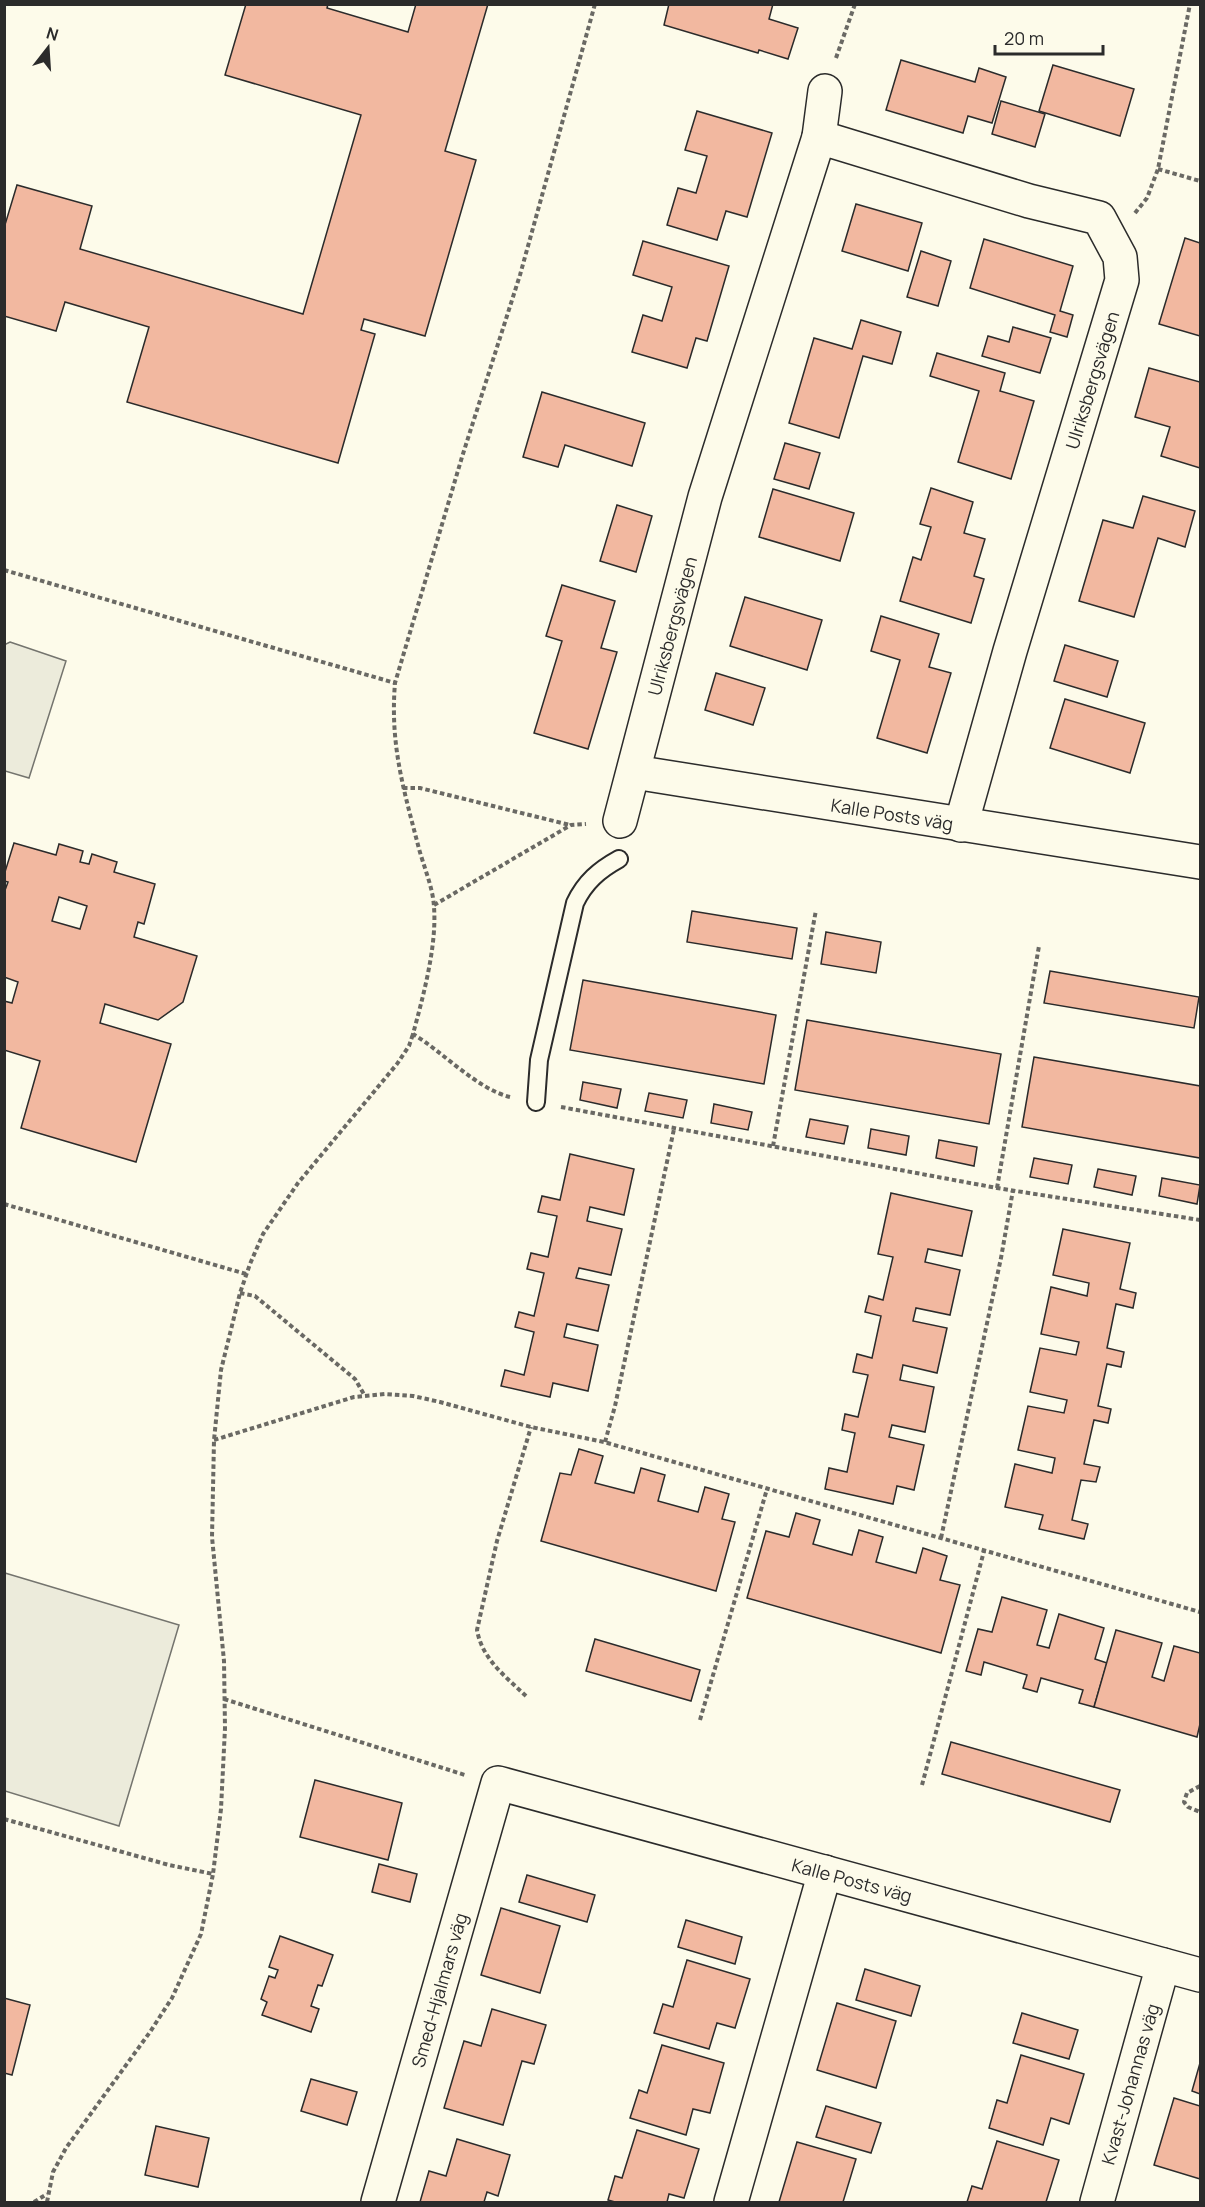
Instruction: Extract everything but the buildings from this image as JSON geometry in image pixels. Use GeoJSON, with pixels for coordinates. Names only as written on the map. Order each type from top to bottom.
{"type":"FeatureCollection","features":[{"type":"Feature","properties":{"kind":"street","name":"Ulriksbergsvägen"},"geometry":{"type":"LineString","coordinates":[[634,772],[705,497],[819,137],[825,91]]}},
{"type":"Feature","properties":{"kind":"street","name":"Ulriksbergsvägen"},"geometry":{"type":"LineString","coordinates":[[819,137],[1029,201],[1099,218],[1120,257],[1122,280],[1010,651],[962,825]]}},
{"type":"Feature","properties":{"kind":"street"},"geometry":{"type":"LineString","coordinates":[[620,821],[634,772]]}},
{"type":"Feature","properties":{"kind":"street","name":"Kalle Posts väg"},"geometry":{"type":"LineString","coordinates":[[634,772],[1200,862]]}},
{"type":"Feature","properties":{"kind":"street","name":"Smed-Hjalmars väg"},"geometry":{"type":"LineString","coordinates":[[378,2202],[498,1783],[504,1785]]}},
{"type":"Feature","properties":{"kind":"street","name":"Kalle Posts väg"},"geometry":{"type":"LineString","coordinates":[[504,1785],[1200,1975]]}},
{"type":"Feature","properties":{"kind":"street"},"geometry":{"type":"LineString","coordinates":[[731,2202],[825,1872]]}},
{"type":"Feature","properties":{"kind":"street","name":"Kvast-Johannas väg"},"geometry":{"type":"LineString","coordinates":[[1097,2202],[1163,1965]]}},
{"type":"Feature","properties":{"kind":"lane"},"geometry":{"type":"LineString","coordinates":[[536,1102],[539,1060],[575,903],[593,877],[619,859]]}},
{"type":"Feature","properties":{"kind":"path"},"geometry":{"type":"LineString","coordinates":[[47,2202],[53,2172],[66,2148],[172,1998],[201,1934],[213,1874],[221,1809],[224,1661],[212,1537],[214,1440],[222,1370],[240,1293],[264,1234],[298,1183],[397,1064],[409,1046],[413,1034],[434,931],[434,905],[403,788],[393,725],[395,683],[462,457],[520,275],[594,4]]}},
{"type":"Feature","properties":{"kind":"path"},"geometry":{"type":"LineString","coordinates":[[825,91],[855,4]]}},
{"type":"Feature","properties":{"kind":"path"},"geometry":{"type":"LineString","coordinates":[[1129,221],[1147,198],[1158,169],[1190,4]]}},
{"type":"Feature","properties":{"kind":"path"},"geometry":{"type":"LineString","coordinates":[[1158,169],[1200,181]]}},
{"type":"Feature","properties":{"kind":"path"},"geometry":{"type":"LineString","coordinates":[[4,570],[395,683]]}},
{"type":"Feature","properties":{"kind":"path"},"geometry":{"type":"LineString","coordinates":[[403,788],[420,788],[571,825],[620,821]]}},
{"type":"Feature","properties":{"kind":"path"},"geometry":{"type":"LineString","coordinates":[[434,905],[571,825]]}},
{"type":"Feature","properties":{"kind":"path"},"geometry":{"type":"LineString","coordinates":[[773,1146],[816,910]]}},
{"type":"Feature","properties":{"kind":"path"},"geometry":{"type":"LineString","coordinates":[[997,1188],[1039,946]]}},
{"type":"Feature","properties":{"kind":"path"},"geometry":{"type":"LineString","coordinates":[[413,1034],[495,1092],[536,1102],[997,1188],[1200,1220]]}},
{"type":"Feature","properties":{"kind":"path"},"geometry":{"type":"LineString","coordinates":[[604,1442],[615,1406],[674,1129]]}},
{"type":"Feature","properties":{"kind":"path"},"geometry":{"type":"LineString","coordinates":[[941,1538],[1002,1258],[1013,1190]]}},
{"type":"Feature","properties":{"kind":"path"},"geometry":{"type":"LineString","coordinates":[[4,1204],[246,1274]]}},
{"type":"Feature","properties":{"kind":"path"},"geometry":{"type":"LineString","coordinates":[[240,1293],[255,1296],[355,1379],[365,1396]]}},
{"type":"Feature","properties":{"kind":"path"},"geometry":{"type":"LineString","coordinates":[[214,1440],[354,1396],[413,1396],[604,1442],[1200,1612]]}},
{"type":"Feature","properties":{"kind":"path"},"geometry":{"type":"LineString","coordinates":[[526,1696],[487,1657],[479,1643],[477,1630],[497,1541],[531,1426]]}},
{"type":"Feature","properties":{"kind":"path"},"geometry":{"type":"LineString","coordinates":[[700,1720],[767,1490]]}},
{"type":"Feature","properties":{"kind":"path"},"geometry":{"type":"LineString","coordinates":[[922,1785],[984,1551]]}},
{"type":"Feature","properties":{"kind":"path"},"geometry":{"type":"LineString","coordinates":[[224,1698],[470,1776]]}},
{"type":"Feature","properties":{"kind":"path"},"geometry":{"type":"LineString","coordinates":[[1200,1786],[1186,1793],[1184,1802],[1188,1807],[1200,1812]]}},
{"type":"Feature","properties":{"kind":"path"},"geometry":{"type":"LineString","coordinates":[[4,1818],[169,1865],[213,1874]]}},
{"type":"Feature","properties":{"kind":"path"},"geometry":{"type":"LineString","coordinates":[[33,2202],[47,2194]]}},
{"type":"Feature","properties":{"kind":"shaded area"},"geometry":{"type":"Polygon","coordinates":[[[10,642],[66,661],[29,778],[5,771],[4,645],[10,642]]]}},
{"type":"Feature","properties":{"kind":"shaded area"},"geometry":{"type":"Polygon","coordinates":[[[5,1573],[179,1625],[119,1826],[5,1791],[5,1573]]]}}]}
